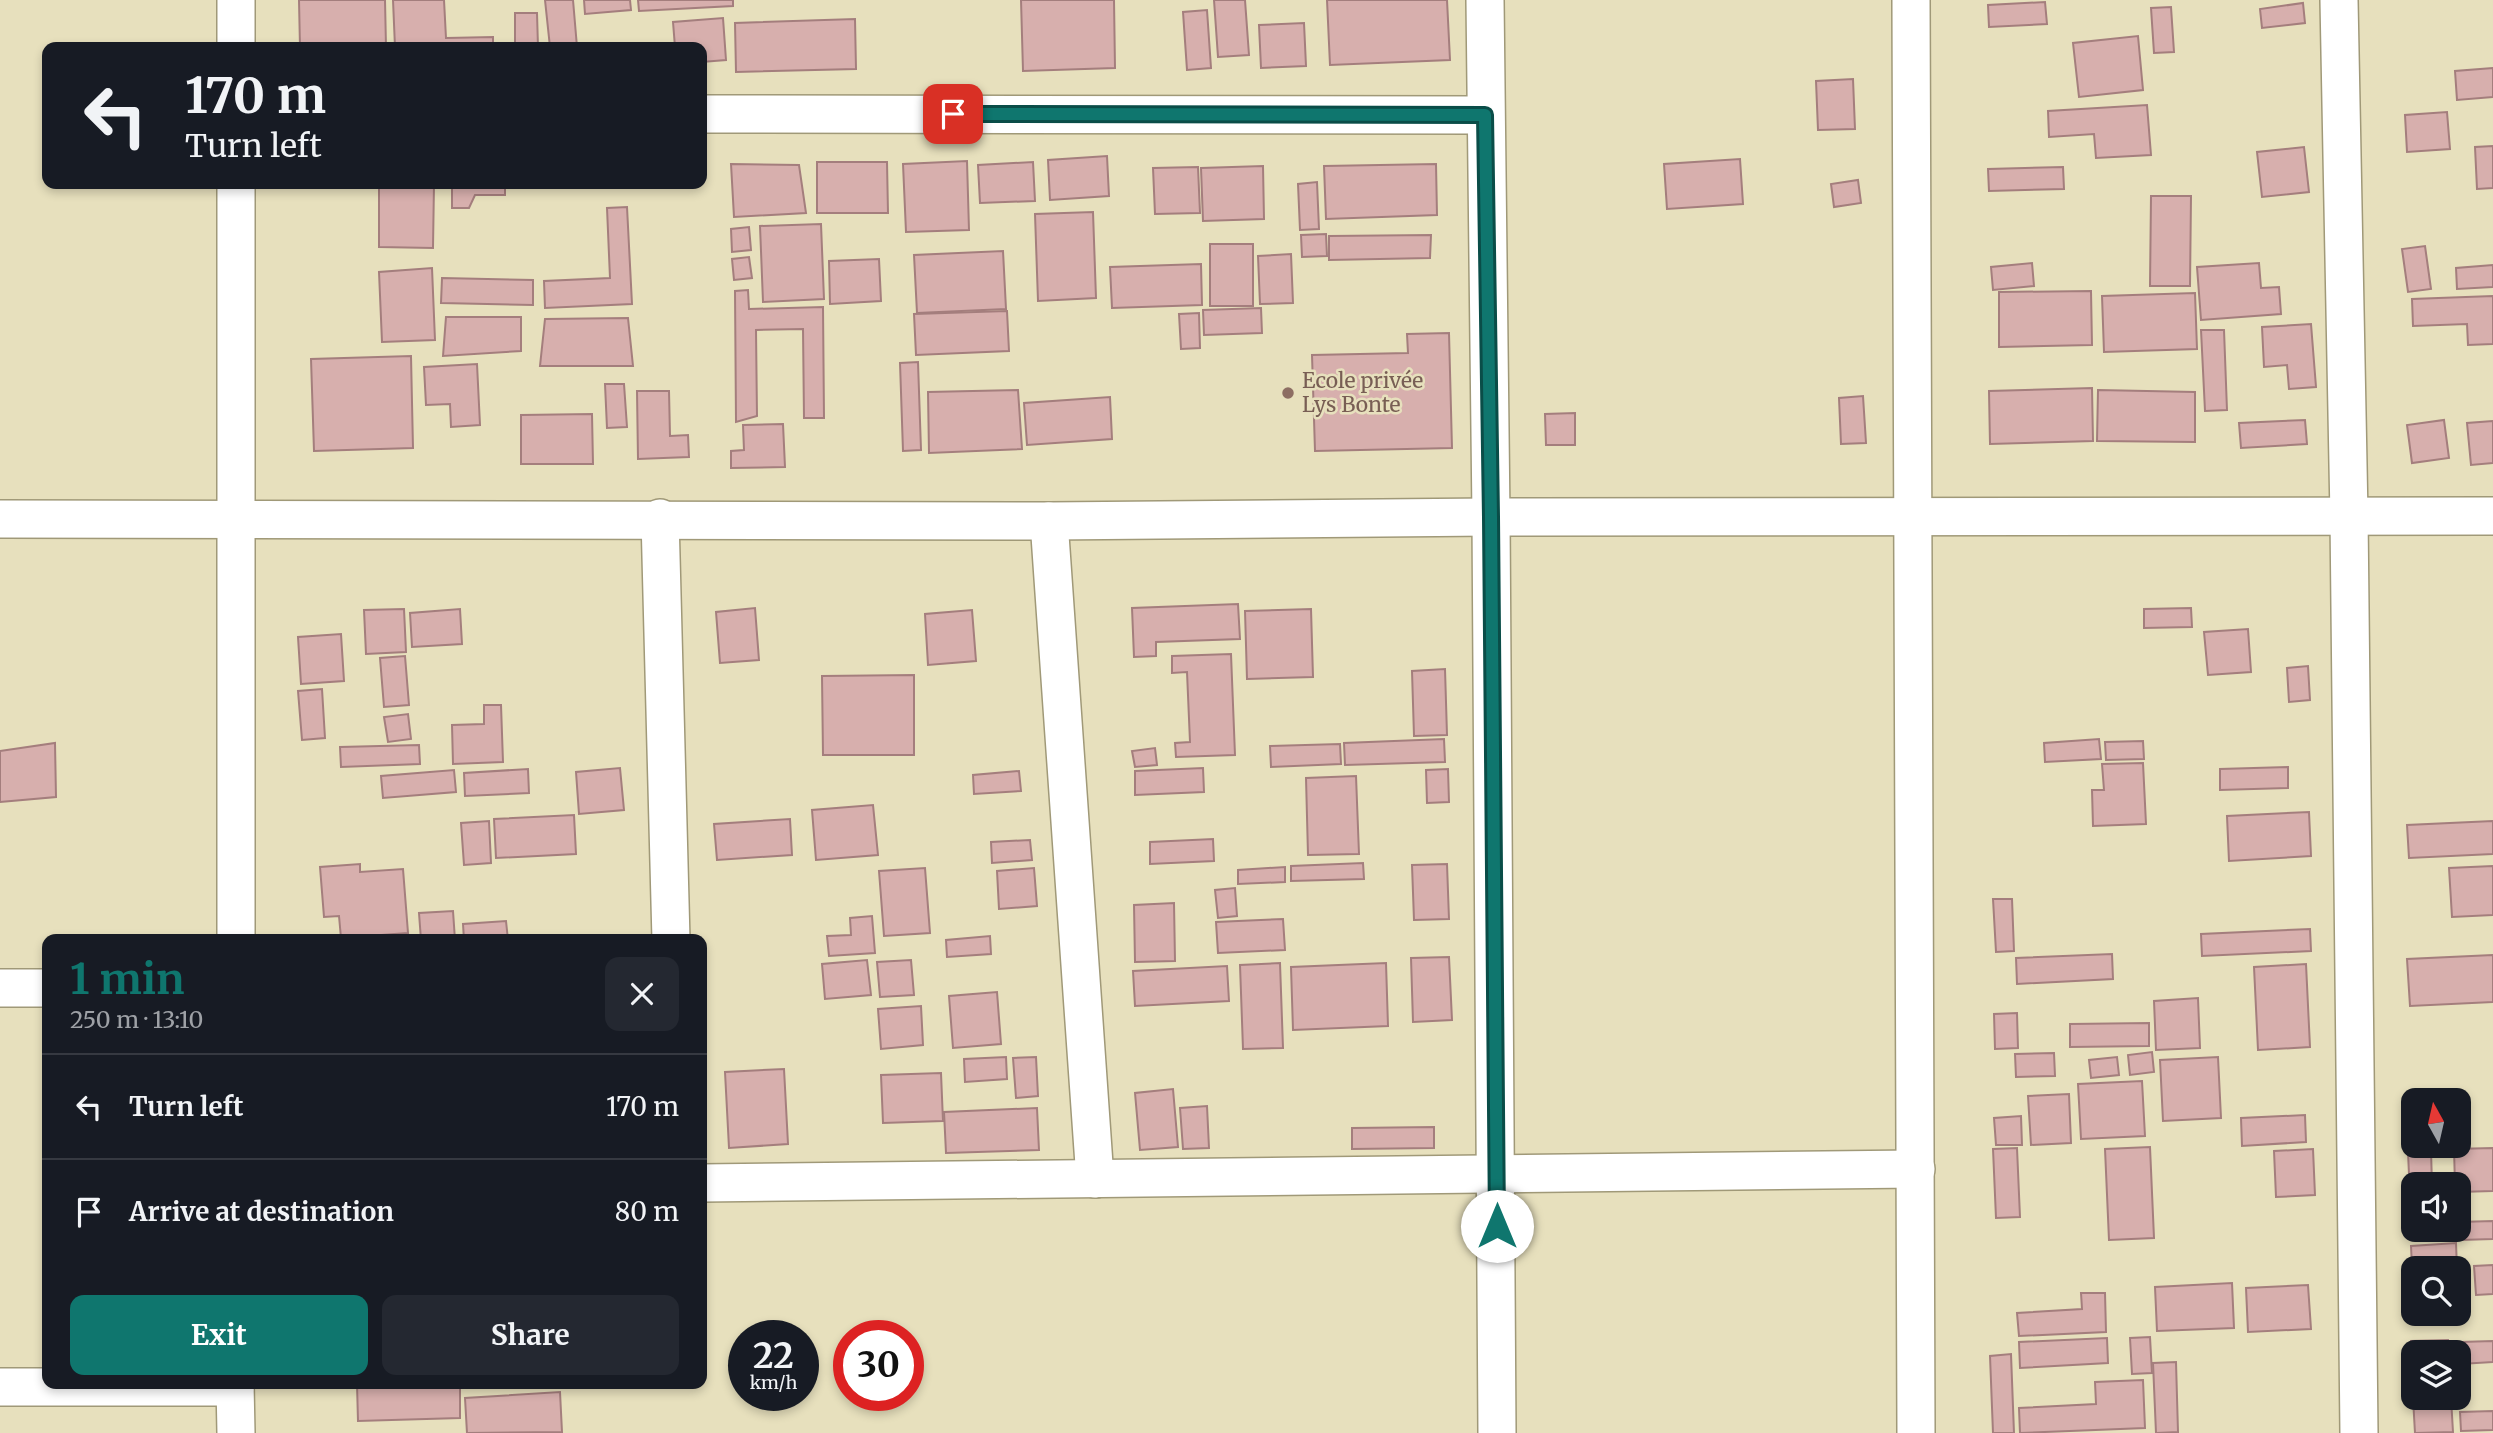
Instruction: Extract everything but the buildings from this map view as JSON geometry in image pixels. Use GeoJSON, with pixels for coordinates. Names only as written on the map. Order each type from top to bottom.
{"type":"FeatureCollection","features":[{"type":"Feature","properties":{"kind":"street"},"geometry":{"type":"LineString","coordinates":[[236,0],[236,42]]}},
{"type":"Feature","properties":{"kind":"street"},"geometry":{"type":"LineString","coordinates":[[1485,0],[1497,1433]]}},
{"type":"Feature","properties":{"kind":"street"},"geometry":{"type":"LineString","coordinates":[[1911,0],[1916,1433]]}},
{"type":"Feature","properties":{"kind":"street"},"geometry":{"type":"LineString","coordinates":[[2339,0],[2349,516],[2359,1433]]}},
{"type":"Feature","properties":{"kind":"street"},"geometry":{"type":"LineString","coordinates":[[707,114],[1485,115]]}},
{"type":"Feature","properties":{"kind":"street"},"geometry":{"type":"LineString","coordinates":[[236,189],[236,934]]}},
{"type":"Feature","properties":{"kind":"street"},"geometry":{"type":"LineString","coordinates":[[0,519],[660,518],[1049,521],[1491,517],[2493,516]]}},
{"type":"Feature","properties":{"kind":"street"},"geometry":{"type":"LineString","coordinates":[[660,518],[671,934]]}},
{"type":"Feature","properties":{"kind":"street"},"geometry":{"type":"LineString","coordinates":[[1049,521],[1095,1179]]}},
{"type":"Feature","properties":{"kind":"street"},"geometry":{"type":"LineString","coordinates":[[0,988],[42,988]]}},
{"type":"Feature","properties":{"kind":"street"},"geometry":{"type":"LineString","coordinates":[[707,1183],[1916,1169]]}},
{"type":"Feature","properties":{"kind":"street"},"geometry":{"type":"LineString","coordinates":[[0,1387],[42,1387]]}},
{"type":"Feature","properties":{"kind":"street"},"geometry":{"type":"LineString","coordinates":[[235,1389],[236,1433]]}},
{"type":"Feature","properties":{"kind":"place","name":"Ecole privée Lys Bonte"},"geometry":{"type":"Point","coordinates":[1288,393]}},
{"type":"Feature","properties":{"kind":"route"},"geometry":{"type":"LineString","coordinates":[[953,114],[1485,115],[1497,1226]]}}]}
